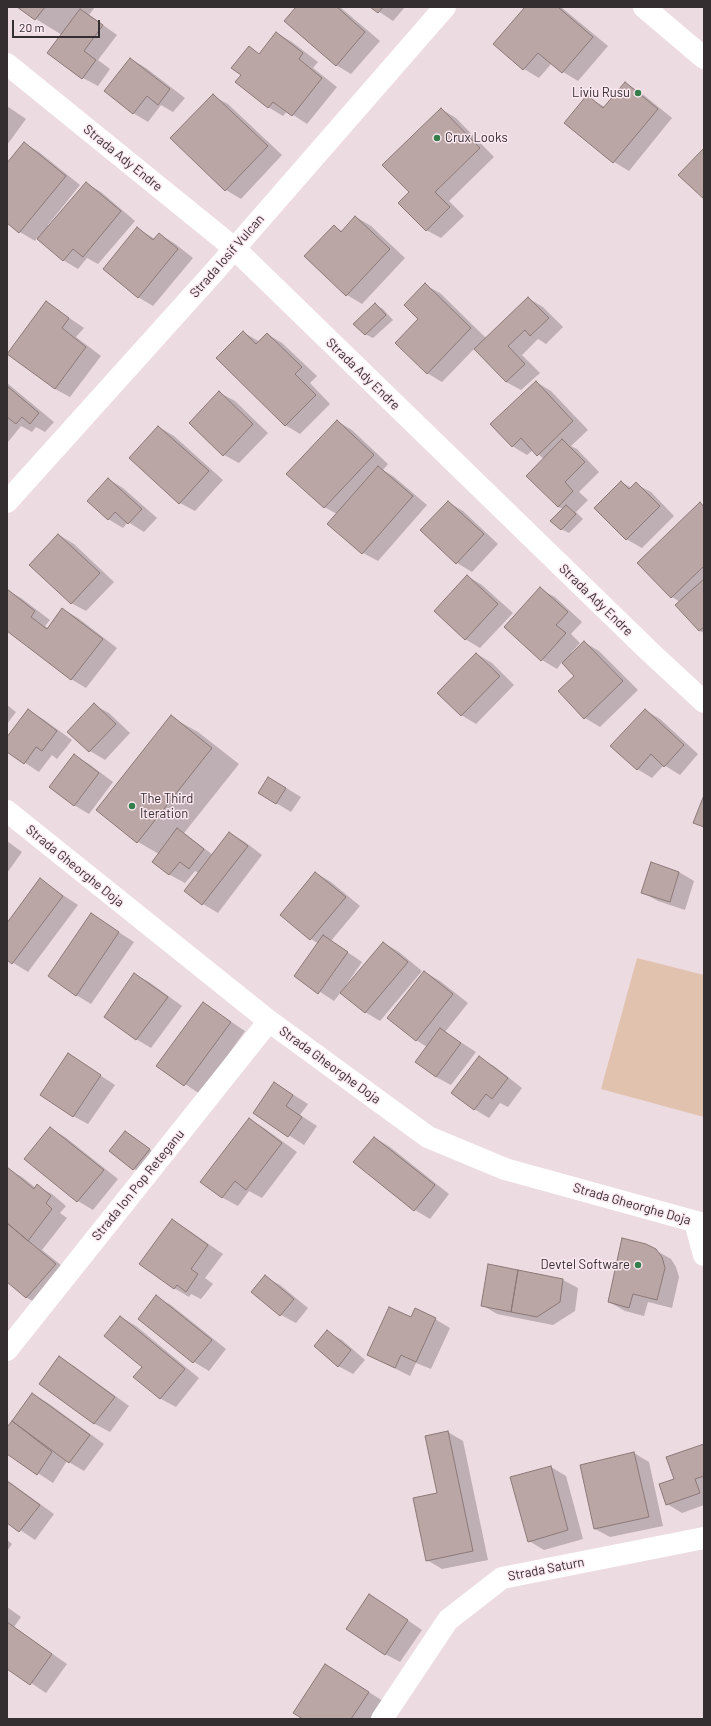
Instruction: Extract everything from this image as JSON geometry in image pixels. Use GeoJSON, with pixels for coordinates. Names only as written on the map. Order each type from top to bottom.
{"type":"FeatureCollection","features":[{"type":"Feature","properties":{"kind":"street","name":"Strada Iosif Vulcan"},"geometry":{"type":"LineString","coordinates":[[7,502],[234,248],[445,7]]}},
{"type":"Feature","properties":{"kind":"street"},"geometry":{"type":"LineString","coordinates":[[644,7],[704,58]]}},
{"type":"Feature","properties":{"kind":"street","name":"Strada Ady Endre"},"geometry":{"type":"LineString","coordinates":[[7,64],[234,248],[637,640],[704,702]]}},
{"type":"Feature","properties":{"kind":"street","name":"Strada Gheorghe Doja"},"geometry":{"type":"LineString","coordinates":[[7,811],[269,1021],[428,1137],[505,1169],[700,1223]]}},
{"type":"Feature","properties":{"kind":"street","name":"Strada Ion Pop Reteganu"},"geometry":{"type":"LineString","coordinates":[[7,1350],[269,1021]]}},
{"type":"Feature","properties":{"kind":"street"},"geometry":{"type":"LineString","coordinates":[[700,1223],[704,1255]]}},
{"type":"Feature","properties":{"kind":"street","name":"Strada Saturn"},"geometry":{"type":"LineString","coordinates":[[382,1719],[448,1620],[502,1578],[704,1538]]}},
{"type":"Feature","properties":{"kind":"shaded area"},"geometry":{"type":"Polygon","coordinates":[[[637,958],[704,975],[704,1117],[601,1089],[637,958]]]}},
{"type":"Feature","properties":{"kind":"building"},"geometry":{"type":"Polygon","coordinates":[[[17,7],[45,7],[35,20],[17,7]]]}},
{"type":"Feature","properties":{"kind":"building"},"geometry":{"type":"Polygon","coordinates":[[[296,7],[337,7],[365,32],[336,66],[284,21],[296,7]]]}},
{"type":"Feature","properties":{"kind":"building"},"geometry":{"type":"Polygon","coordinates":[[[370,7],[383,7],[378,13],[370,7]]]}},
{"type":"Feature","properties":{"kind":"building"},"geometry":{"type":"Polygon","coordinates":[[[525,7],[558,7],[593,37],[562,73],[538,53],[523,70],[493,44],[525,7]]]}},
{"type":"Feature","properties":{"kind":"building"},"geometry":{"type":"Polygon","coordinates":[[[80,9],[103,25],[84,51],[96,60],[82,79],[47,53],[80,9]]]}},
{"type":"Feature","properties":{"kind":"building"},"geometry":{"type":"Polygon","coordinates":[[[276,32],[303,53],[299,59],[322,78],[292,116],[273,102],[268,108],[235,82],[241,75],[231,68],[249,46],[259,54],[276,32]]]}},
{"type":"Feature","properties":{"kind":"building"},"geometry":{"type":"Polygon","coordinates":[[[130,58],[170,89],[158,105],[147,96],[133,114],[104,91],[130,58]]]}},
{"type":"Feature","properties":{"kind":"building"},"geometry":{"type":"Polygon","coordinates":[[[625,82],[658,109],[613,163],[564,123],[587,95],[603,108],[625,82]]]}},
{"type":"Feature","properties":{"kind":"building"},"geometry":{"type":"Polygon","coordinates":[[[213,94],[268,146],[225,191],[170,138],[213,94]]]}},
{"type":"Feature","properties":{"kind":"building"},"geometry":{"type":"Polygon","coordinates":[[[441,108],[480,148],[435,192],[450,207],[426,231],[398,203],[409,192],[382,165],[441,108]]]}},
{"type":"Feature","properties":{"kind":"building"},"geometry":{"type":"Polygon","coordinates":[[[24,142],[66,176],[19,233],[7,223],[7,163],[24,142]]]}},
{"type":"Feature","properties":{"kind":"building"},"geometry":{"type":"Polygon","coordinates":[[[704,148],[704,199],[678,175],[704,148]]]}},
{"type":"Feature","properties":{"kind":"building"},"geometry":{"type":"Polygon","coordinates":[[[86,182],[121,211],[83,257],[73,249],[63,261],[37,239],[86,182]]]}},
{"type":"Feature","properties":{"kind":"building"},"geometry":{"type":"Polygon","coordinates":[[[355,216],[390,249],[346,296],[304,256],[334,225],[341,232],[355,216]]]}},
{"type":"Feature","properties":{"kind":"building"},"geometry":{"type":"Polygon","coordinates":[[[137,227],[153,240],[159,233],[178,249],[138,298],[103,269],[137,227]]]}},
{"type":"Feature","properties":{"kind":"building"},"geometry":{"type":"Polygon","coordinates":[[[425,283],[471,328],[427,374],[395,343],[418,319],[404,305],[425,283]]]}},
{"type":"Feature","properties":{"kind":"building"},"geometry":{"type":"Polygon","coordinates":[[[528,297],[549,318],[530,336],[525,330],[508,346],[525,364],[506,382],[474,349],[528,297]]]}},
{"type":"Feature","properties":{"kind":"building"},"geometry":{"type":"Polygon","coordinates":[[[46,301],[69,318],[62,328],[86,347],[55,389],[7,354],[46,301]]]}},
{"type":"Feature","properties":{"kind":"building"},"geometry":{"type":"Polygon","coordinates":[[[375,303],[386,315],[365,335],[353,324],[375,303]]]}},
{"type":"Feature","properties":{"kind":"building"},"geometry":{"type":"Polygon","coordinates":[[[243,331],[256,344],[267,333],[302,367],[295,374],[316,395],[285,426],[216,358],[243,331]]]}},
{"type":"Feature","properties":{"kind":"building"},"geometry":{"type":"Polygon","coordinates":[[[536,381],[573,421],[537,456],[521,438],[512,447],[490,424],[536,381]]]}},
{"type":"Feature","properties":{"kind":"building"},"geometry":{"type":"Polygon","coordinates":[[[7,386],[39,413],[30,424],[22,417],[16,424],[7,417],[7,386]]]}},
{"type":"Feature","properties":{"kind":"building"},"geometry":{"type":"Polygon","coordinates":[[[219,391],[253,424],[223,456],[189,423],[219,391]]]}},
{"type":"Feature","properties":{"kind":"building"},"geometry":{"type":"Polygon","coordinates":[[[337,420],[374,455],[324,508],[286,474],[337,420]]]}},
{"type":"Feature","properties":{"kind":"building"},"geometry":{"type":"Polygon","coordinates":[[[158,426],[209,471],[179,504],[129,458],[158,426]]]}},
{"type":"Feature","properties":{"kind":"building"},"geometry":{"type":"Polygon","coordinates":[[[562,439],[585,462],[565,482],[573,491],[558,507],[526,476],[562,439]]]}},
{"type":"Feature","properties":{"kind":"building"},"geometry":{"type":"Polygon","coordinates":[[[378,466],[413,496],[362,554],[327,524],[378,466]]]}},
{"type":"Feature","properties":{"kind":"building"},"geometry":{"type":"Polygon","coordinates":[[[108,478],[142,509],[128,524],[115,512],[108,520],[87,501],[108,478]]]}},
{"type":"Feature","properties":{"kind":"building"},"geometry":{"type":"Polygon","coordinates":[[[621,481],[629,489],[636,482],[660,506],[626,540],[594,508],[621,481]]]}},
{"type":"Feature","properties":{"kind":"building"},"geometry":{"type":"Polygon","coordinates":[[[448,501],[484,534],[456,564],[420,530],[448,501]]]}},
{"type":"Feature","properties":{"kind":"building"},"geometry":{"type":"Polygon","coordinates":[[[700,502],[704,507],[704,566],[671,598],[637,563],[700,502]]]}},
{"type":"Feature","properties":{"kind":"building"},"geometry":{"type":"Polygon","coordinates":[[[566,505],[576,514],[561,530],[550,521],[566,505]]]}},
{"type":"Feature","properties":{"kind":"building"},"geometry":{"type":"Polygon","coordinates":[[[58,534],[100,573],[71,604],[29,565],[58,534]]]}},
{"type":"Feature","properties":{"kind":"building"},"geometry":{"type":"Polygon","coordinates":[[[467,575],[498,604],[465,640],[434,611],[467,575]]]}},
{"type":"Feature","properties":{"kind":"building"},"geometry":{"type":"Polygon","coordinates":[[[704,579],[704,627],[699,631],[675,605],[704,579]]]}},
{"type":"Feature","properties":{"kind":"building"},"geometry":{"type":"Polygon","coordinates":[[[540,587],[568,612],[556,625],[566,633],[541,661],[504,627],[540,587]]]}},
{"type":"Feature","properties":{"kind":"building"},"geometry":{"type":"Polygon","coordinates":[[[7,589],[35,611],[31,617],[47,629],[62,608],[103,639],[71,680],[7,631],[7,589]]]}},
{"type":"Feature","properties":{"kind":"building"},"geometry":{"type":"Polygon","coordinates":[[[584,641],[623,681],[584,719],[558,691],[574,676],[562,663],[584,641]]]}},
{"type":"Feature","properties":{"kind":"building"},"geometry":{"type":"Polygon","coordinates":[[[476,653],[500,676],[461,716],[437,693],[476,653]]]}},
{"type":"Feature","properties":{"kind":"building"},"geometry":{"type":"Polygon","coordinates":[[[94,703],[116,724],[89,752],[67,732],[94,703]]]}},
{"type":"Feature","properties":{"kind":"building"},"geometry":{"type":"Polygon","coordinates":[[[28,709],[57,731],[42,751],[36,747],[24,764],[7,752],[7,737],[28,709]]]}},
{"type":"Feature","properties":{"kind":"building"},"geometry":{"type":"Polygon","coordinates":[[[645,709],[684,745],[664,767],[651,754],[637,770],[610,746],[645,709]]]}},
{"type":"Feature","properties":{"kind":"building"},"geometry":{"type":"Polygon","coordinates":[[[171,715],[212,748],[137,843],[96,810],[171,715]]]}},
{"type":"Feature","properties":{"kind":"building"},"geometry":{"type":"Polygon","coordinates":[[[74,754],[99,773],[74,806],[49,787],[74,754]]]}},
{"type":"Feature","properties":{"kind":"building"},"geometry":{"type":"Polygon","coordinates":[[[268,777],[286,788],[276,804],[258,793],[268,777]]]}},
{"type":"Feature","properties":{"kind":"building"},"geometry":{"type":"Polygon","coordinates":[[[704,795],[704,827],[693,823],[704,795]]]}},
{"type":"Feature","properties":{"kind":"building"},"geometry":{"type":"Polygon","coordinates":[[[177,828],[204,849],[189,869],[180,862],[169,875],[152,862],[177,828]]]}},
{"type":"Feature","properties":{"kind":"building"},"geometry":{"type":"Polygon","coordinates":[[[229,832],[248,846],[202,905],[184,891],[229,832]]]}},
{"type":"Feature","properties":{"kind":"building"},"geometry":{"type":"Polygon","coordinates":[[[651,862],[679,872],[670,902],[641,893],[651,862]]]}},
{"type":"Feature","properties":{"kind":"building"},"geometry":{"type":"Polygon","coordinates":[[[315,872],[346,897],[310,940],[280,915],[315,872]]]}},
{"type":"Feature","properties":{"kind":"building"},"geometry":{"type":"Polygon","coordinates":[[[40,878],[63,896],[12,964],[7,960],[7,923],[40,878]]]}},
{"type":"Feature","properties":{"kind":"building"},"geometry":{"type":"Polygon","coordinates":[[[91,913],[119,932],[76,996],[48,976],[91,913]]]}},
{"type":"Feature","properties":{"kind":"building"},"geometry":{"type":"Polygon","coordinates":[[[323,935],[348,952],[318,994],[294,976],[323,935]]]}},
{"type":"Feature","properties":{"kind":"building"},"geometry":{"type":"Polygon","coordinates":[[[383,942],[408,962],[365,1013],[340,993],[383,942]]]}},
{"type":"Feature","properties":{"kind":"building"},"geometry":{"type":"Polygon","coordinates":[[[424,971],[453,994],[416,1041],[387,1018],[424,971]]]}},
{"type":"Feature","properties":{"kind":"building"},"geometry":{"type":"Polygon","coordinates":[[[134,973],[168,997],[136,1040],[104,1017],[134,973]]]}},
{"type":"Feature","properties":{"kind":"building"},"geometry":{"type":"Polygon","coordinates":[[[203,1002],[231,1022],[184,1086],[156,1066],[203,1002]]]}},
{"type":"Feature","properties":{"kind":"building"},"geometry":{"type":"Polygon","coordinates":[[[440,1028],[461,1043],[436,1077],[415,1062],[440,1028]]]}},
{"type":"Feature","properties":{"kind":"building"},"geometry":{"type":"Polygon","coordinates":[[[68,1053],[101,1075],[73,1117],[40,1095],[68,1053]]]}},
{"type":"Feature","properties":{"kind":"building"},"geometry":{"type":"Polygon","coordinates":[[[479,1056],[508,1078],[492,1099],[486,1094],[474,1110],[451,1093],[479,1056]]]}},
{"type":"Feature","properties":{"kind":"building"},"geometry":{"type":"Polygon","coordinates":[[[274,1082],[293,1095],[286,1106],[302,1117],[288,1137],[253,1113],[274,1082]]]}},
{"type":"Feature","properties":{"kind":"building"},"geometry":{"type":"Polygon","coordinates":[[[249,1118],[282,1143],[246,1190],[235,1181],[222,1198],[200,1182],[249,1118]]]}},
{"type":"Feature","properties":{"kind":"building"},"geometry":{"type":"Polygon","coordinates":[[[50,1127],[104,1170],[77,1202],[24,1159],[50,1127]]]}},
{"type":"Feature","properties":{"kind":"building"},"geometry":{"type":"Polygon","coordinates":[[[125,1131],[150,1149],[133,1170],[109,1151],[125,1131]]]}},
{"type":"Feature","properties":{"kind":"building"},"geometry":{"type":"Polygon","coordinates":[[[374,1137],[435,1185],[414,1211],[353,1162],[374,1137]]]}},
{"type":"Feature","properties":{"kind":"building"},"geometry":{"type":"Polygon","coordinates":[[[7,1167],[34,1189],[37,1184],[51,1196],[46,1203],[52,1209],[28,1241],[7,1223],[7,1167]]]}},
{"type":"Feature","properties":{"kind":"building"},"geometry":{"type":"Polygon","coordinates":[[[172,1219],[208,1245],[191,1269],[198,1274],[186,1292],[177,1285],[174,1289],[139,1264],[172,1219]]]}},
{"type":"Feature","properties":{"kind":"building"},"geometry":{"type":"Polygon","coordinates":[[[7,1223],[56,1264],[26,1298],[7,1282],[7,1223]]]}},
{"type":"Feature","properties":{"kind":"building"},"geometry":{"type":"Polygon","coordinates":[[[622,1238],[646,1244],[656,1249],[662,1257],[665,1268],[657,1300],[633,1294],[629,1308],[608,1302],[622,1238]]]}},
{"type":"Feature","properties":{"kind":"building"},"geometry":{"type":"Polygon","coordinates":[[[488,1264],[518,1270],[511,1312],[481,1306],[488,1264]]]}},
{"type":"Feature","properties":{"kind":"building"},"geometry":{"type":"Polygon","coordinates":[[[518,1270],[563,1279],[560,1302],[537,1317],[511,1312],[518,1270]]]}},
{"type":"Feature","properties":{"kind":"building"},"geometry":{"type":"Polygon","coordinates":[[[265,1275],[294,1299],[280,1316],[251,1292],[265,1275]]]}},
{"type":"Feature","properties":{"kind":"building"},"geometry":{"type":"Polygon","coordinates":[[[156,1295],[212,1340],[193,1363],[138,1319],[156,1295]]]}},
{"type":"Feature","properties":{"kind":"building"},"geometry":{"type":"Polygon","coordinates":[[[389,1307],[411,1317],[415,1308],[436,1318],[416,1362],[401,1355],[395,1368],[367,1355],[389,1307]]]}},
{"type":"Feature","properties":{"kind":"building"},"geometry":{"type":"Polygon","coordinates":[[[120,1316],[185,1369],[160,1399],[133,1377],[142,1367],[104,1336],[120,1316]]]}},
{"type":"Feature","properties":{"kind":"building"},"geometry":{"type":"Polygon","coordinates":[[[327,1330],[351,1350],[338,1367],[314,1346],[327,1330]]]}},
{"type":"Feature","properties":{"kind":"building"},"geometry":{"type":"Polygon","coordinates":[[[59,1356],[115,1397],[94,1424],[39,1384],[59,1356]]]}},
{"type":"Feature","properties":{"kind":"building"},"geometry":{"type":"Polygon","coordinates":[[[32,1393],[90,1435],[69,1463],[12,1421],[32,1393]]]}},
{"type":"Feature","properties":{"kind":"building"},"geometry":{"type":"Polygon","coordinates":[[[12,1421],[52,1452],[37,1475],[7,1454],[7,1427],[12,1421]]]}},
{"type":"Feature","properties":{"kind":"building"},"geometry":{"type":"Polygon","coordinates":[[[448,1431],[473,1551],[426,1561],[413,1498],[437,1493],[425,1436],[448,1431]]]}},
{"type":"Feature","properties":{"kind":"building"},"geometry":{"type":"Polygon","coordinates":[[[704,1444],[704,1476],[695,1479],[700,1493],[666,1505],[659,1484],[674,1479],[666,1457],[704,1444]]]}},
{"type":"Feature","properties":{"kind":"building"},"geometry":{"type":"Polygon","coordinates":[[[634,1452],[649,1517],[594,1529],[580,1465],[634,1452]]]}},
{"type":"Feature","properties":{"kind":"building"},"geometry":{"type":"Polygon","coordinates":[[[551,1466],[568,1530],[528,1542],[510,1477],[551,1466]]]}},
{"type":"Feature","properties":{"kind":"building"},"geometry":{"type":"Polygon","coordinates":[[[7,1481],[40,1505],[19,1532],[7,1523],[7,1481]]]}},
{"type":"Feature","properties":{"kind":"building"},"geometry":{"type":"Polygon","coordinates":[[[369,1594],[408,1620],[385,1655],[346,1629],[369,1594]]]}},
{"type":"Feature","properties":{"kind":"building"},"geometry":{"type":"Polygon","coordinates":[[[7,1622],[52,1654],[30,1685],[7,1669],[7,1622]]]}},
{"type":"Feature","properties":{"kind":"building"},"geometry":{"type":"Polygon","coordinates":[[[325,1664],[369,1692],[351,1719],[303,1719],[293,1713],[325,1664]]]}},
{"type":"Feature","properties":{"kind":"place","name":"Liviu Rusu"},"geometry":{"type":"Point","coordinates":[638,93]}},
{"type":"Feature","properties":{"kind":"place","name":"Crux Looks"},"geometry":{"type":"Point","coordinates":[437,138]}},
{"type":"Feature","properties":{"kind":"place","name":"The Third Iteration"},"geometry":{"type":"Point","coordinates":[132,806]}},
{"type":"Feature","properties":{"kind":"place","name":"Devtel Software"},"geometry":{"type":"Point","coordinates":[638,1265]}}]}
